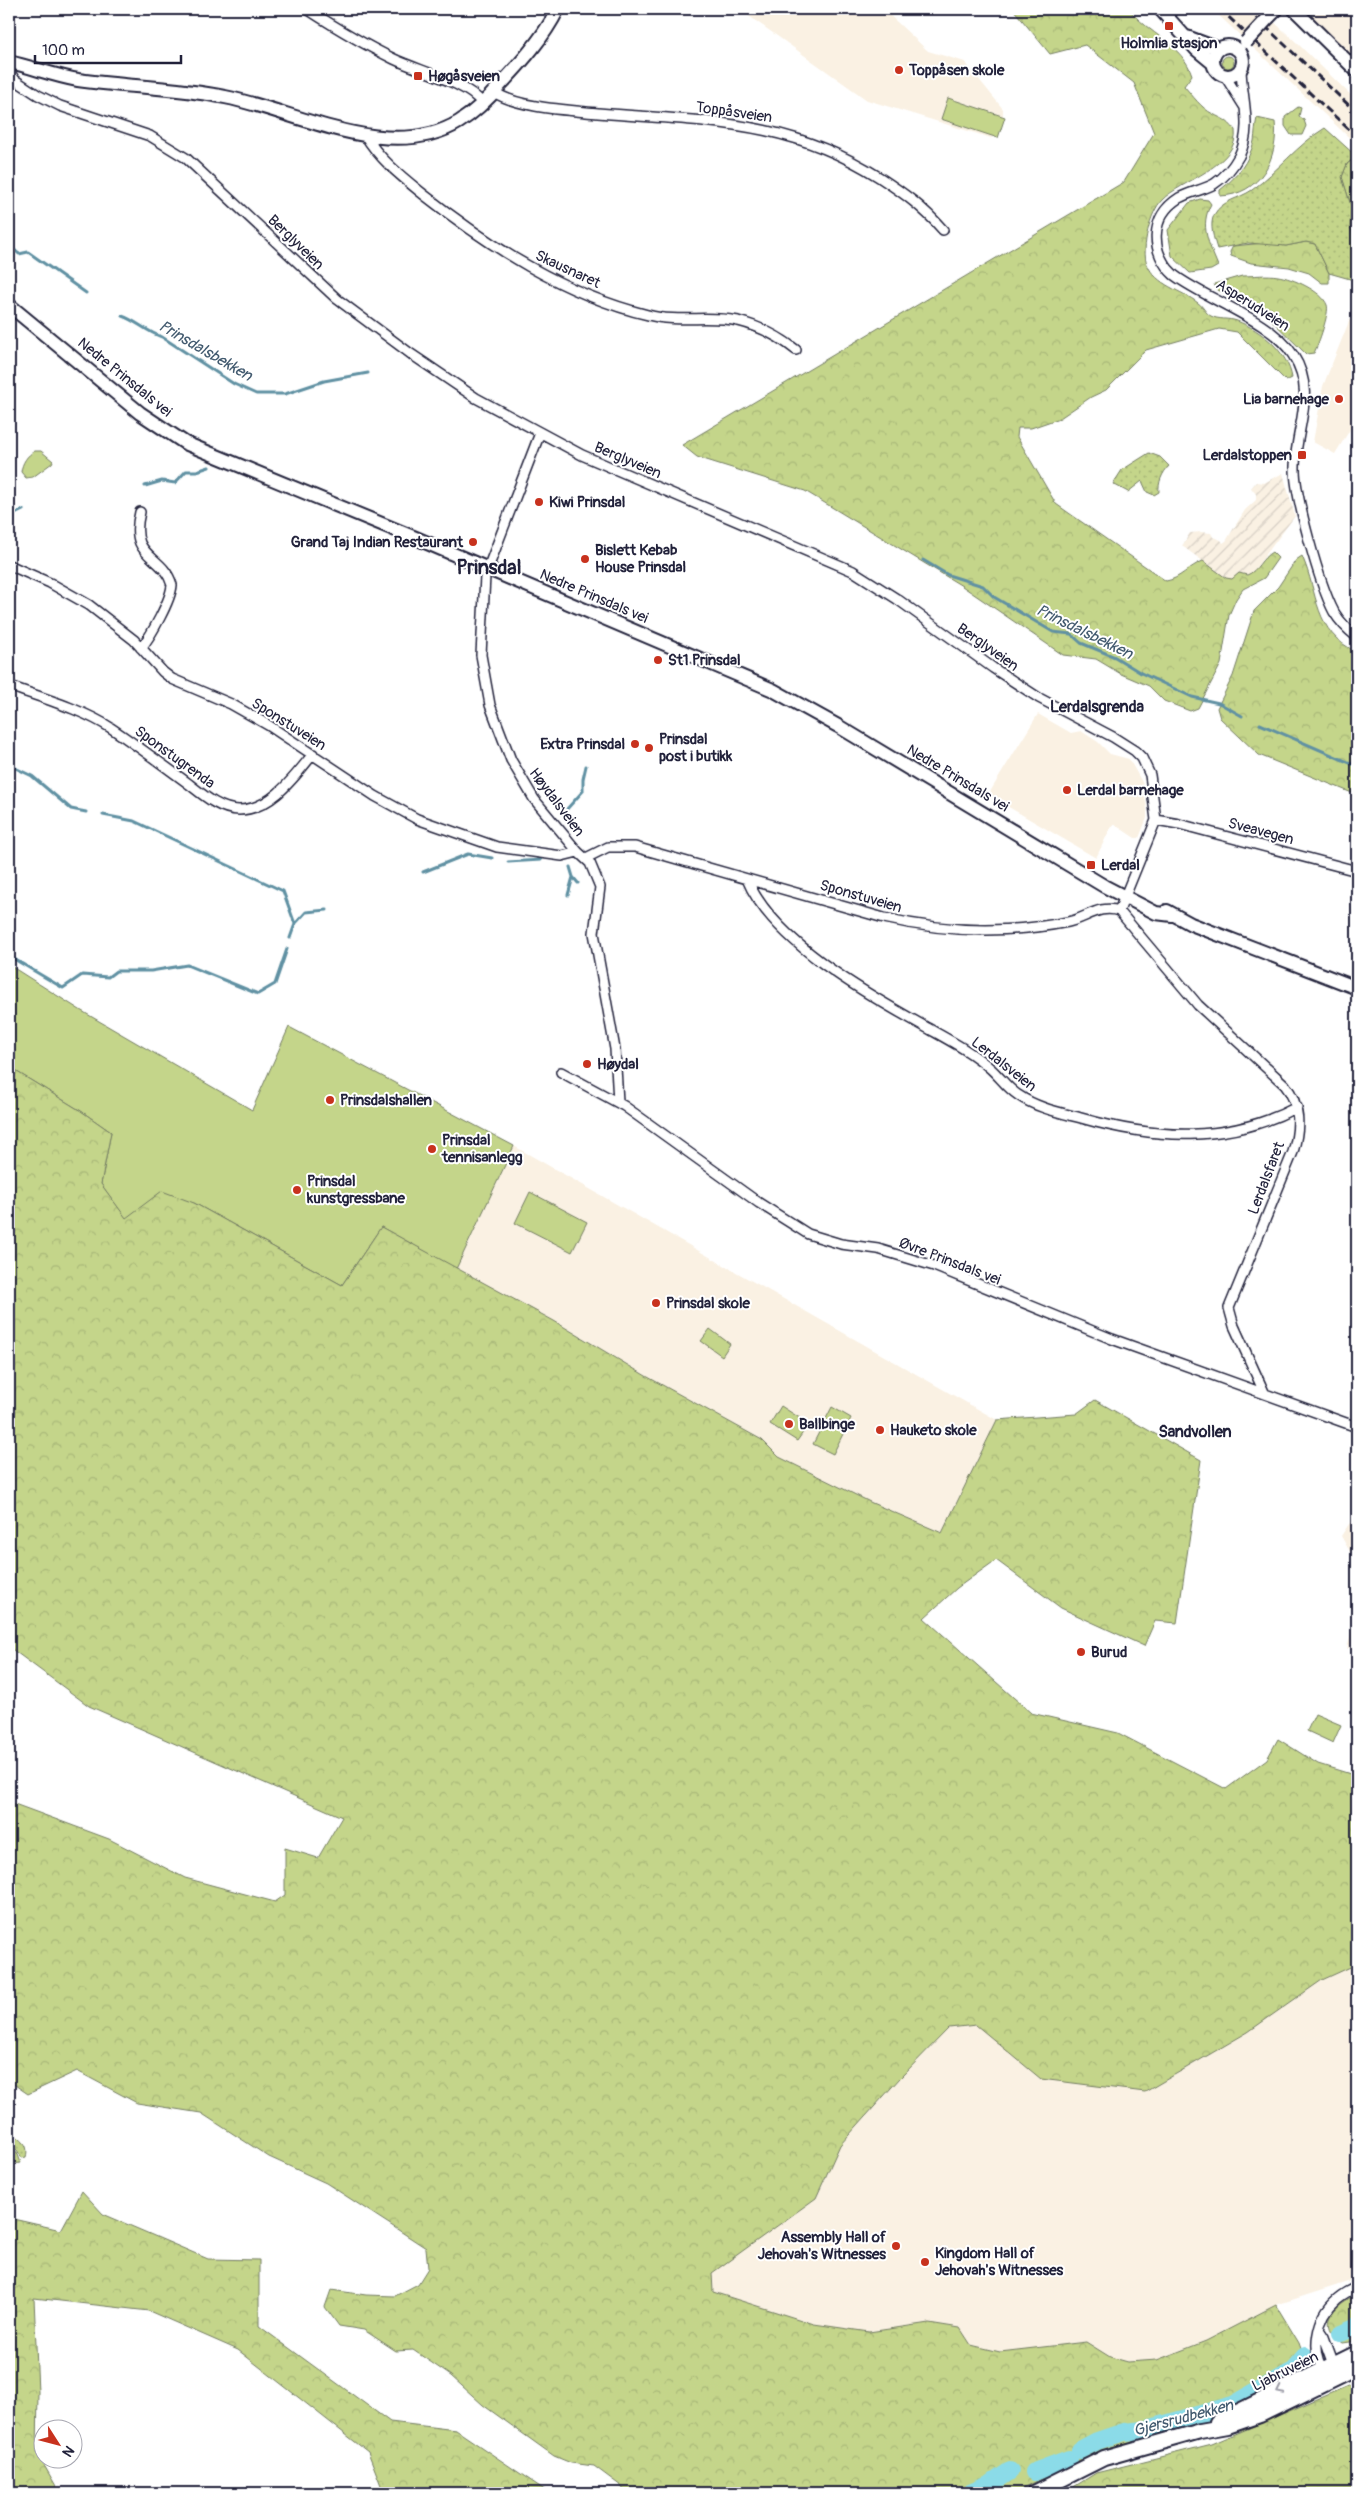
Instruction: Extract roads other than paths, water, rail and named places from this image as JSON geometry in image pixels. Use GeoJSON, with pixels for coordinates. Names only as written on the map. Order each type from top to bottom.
{"type":"FeatureCollection","features":[{"type":"Feature","properties":{"kind":"main road"},"geometry":{"type":"LineString","coordinates":[[9,62],[70,79],[157,86],[225,97],[365,135],[406,138],[434,131],[458,122],[482,103],[541,38],[558,9]]}},
{"type":"Feature","properties":{"kind":"main road","name":"Asperudveien"},"geometry":{"type":"LineString","coordinates":[[1160,9],[1196,49],[1213,63],[1218,73],[1225,76]]}},
{"type":"Feature","properties":{"kind":"main road"},"geometry":{"type":"LineString","coordinates":[[1213,63],[1215,53],[1219,49],[1229,46],[1242,46],[1277,9]]}},
{"type":"Feature","properties":{"kind":"main road"},"geometry":{"type":"LineString","coordinates":[[1294,9],[1357,70]]}},
{"type":"Feature","properties":{"kind":"main road"},"geometry":{"type":"LineString","coordinates":[[1187,37],[1219,49]]}},
{"type":"Feature","properties":{"kind":"main road","name":"Asperudveien"},"geometry":{"type":"LineString","coordinates":[[1241,70],[1242,46]]}},
{"type":"Feature","properties":{"kind":"main road"},"geometry":{"type":"LineString","coordinates":[[1225,76],[1232,76],[1241,70]]}},
{"type":"Feature","properties":{"kind":"main road","name":"Nedre Prinsdals vei"},"geometry":{"type":"LineString","coordinates":[[9,305],[140,413],[178,438],[488,568],[780,694],[1041,846],[1061,861],[1126,894],[1156,912],[1172,915],[1357,988]]}},
{"type":"Feature","properties":{"kind":"main road","name":"Ljabruveien"},"geometry":{"type":"LineString","coordinates":[[1034,2493],[1104,2458],[1200,2431],[1228,2426],[1260,2415],[1331,2371],[1344,2358],[1357,2353]]}},
{"type":"Feature","properties":{"kind":"main road","name":"Ljabruveien"},"geometry":{"type":"LineString","coordinates":[[1331,2371],[1357,2368]]}},
{"type":"Feature","properties":{"kind":"street"},"geometry":{"type":"LineString","coordinates":[[307,9],[345,33],[394,59],[469,90],[482,103]]}},
{"type":"Feature","properties":{"kind":"street","name":"Asperudveien"},"geometry":{"type":"LineString","coordinates":[[1241,70],[1247,133],[1238,158],[1220,179],[1183,196],[1165,210],[1156,229],[1156,250],[1163,263],[1174,275],[1276,337],[1287,347],[1299,365],[1305,385],[1306,401],[1295,464],[1298,492],[1329,601],[1343,624],[1357,637]]}},
{"type":"Feature","properties":{"kind":"street","name":"Berglyveien"},"geometry":{"type":"LineString","coordinates":[[9,71],[15,80],[60,106],[150,136],[186,158],[210,178],[314,280],[398,345],[463,390],[582,455],[835,562],[877,586],[1000,673],[1039,698],[1113,737],[1135,751],[1142,758],[1150,775],[1156,820],[1126,894]]}},
{"type":"Feature","properties":{"kind":"street","name":"Asperudveien"},"geometry":{"type":"LineString","coordinates":[[1225,76],[1244,106]]}},
{"type":"Feature","properties":{"kind":"street","name":"Toppåsveien"},"geometry":{"type":"LineString","coordinates":[[494,92],[508,99],[575,111],[727,123],[764,128],[813,143],[852,160],[911,198],[926,210],[942,230]]}},
{"type":"Feature","properties":{"kind":"street","name":"Skausnaret"},"geometry":{"type":"LineString","coordinates":[[365,135],[372,147],[403,178],[444,210],[482,238],[542,273],[604,300],[648,315],[671,319],[738,322],[776,336],[796,350]]}},
{"type":"Feature","properties":{"kind":"street","name":"Høydalsveien"},"geometry":{"type":"LineString","coordinates":[[540,433],[488,568],[482,602],[481,655],[495,720],[522,781],[534,799],[578,852],[586,858],[600,887],[594,933],[615,1049],[618,1102]]}},
{"type":"Feature","properties":{"kind":"street"},"geometry":{"type":"LineString","coordinates":[[140,512],[137,529],[142,548],[167,574],[172,585],[159,617],[141,648]]}},
{"type":"Feature","properties":{"kind":"street","name":"Sponstuveien"},"geometry":{"type":"LineString","coordinates":[[9,566],[80,599],[114,623],[172,679],[231,704],[313,754],[375,796],[429,824],[497,847],[562,856],[578,852]]}},
{"type":"Feature","properties":{"kind":"street","name":"Sponstugrenda"},"geometry":{"type":"LineString","coordinates":[[9,686],[112,728],[207,798],[229,809],[250,808],[271,798],[293,778],[313,754]]}},
{"type":"Feature","properties":{"kind":"street","name":"Sveavegen"},"geometry":{"type":"LineString","coordinates":[[1156,820],[1179,824],[1357,871]]}},
{"type":"Feature","properties":{"kind":"street","name":"Sponstuveien"},"geometry":{"type":"LineString","coordinates":[[586,858],[600,849],[627,846],[682,859],[884,918],[917,926],[964,931],[1060,923],[1106,908],[1118,911]]}},
{"type":"Feature","properties":{"kind":"street","name":"Lerdalsveien"},"geometry":{"type":"LineString","coordinates":[[747,879],[763,906],[780,926],[834,972],[859,989],[971,1053],[992,1070],[1017,1095],[1038,1107],[1149,1133],[1188,1135],[1241,1129],[1264,1123],[1297,1107]]}},
{"type":"Feature","properties":{"kind":"street"},"geometry":{"type":"LineString","coordinates":[[1118,911],[1126,894]]}},
{"type":"Feature","properties":{"kind":"street","name":"Lerdalsfaret"},"geometry":{"type":"LineString","coordinates":[[1118,911],[1198,1005],[1285,1085],[1297,1107],[1298,1131],[1293,1152],[1229,1308],[1234,1326],[1264,1392]]}},
{"type":"Feature","properties":{"kind":"street","name":"Øvre Prinsdals vei"},"geometry":{"type":"LineString","coordinates":[[561,1072],[618,1102],[667,1135],[759,1203],[808,1234],[841,1244],[878,1249],[934,1266],[1097,1333],[1357,1427]]}},
{"type":"Feature","properties":{"kind":"street"},"geometry":{"type":"LineString","coordinates":[[1331,2371],[1321,2366],[1316,2342],[1323,2317],[1332,2303],[1357,2287]]}},
{"type":"Feature","properties":{"kind":"street"},"geometry":{"type":"LineString","coordinates":[[1320,2332],[1324,2337],[1331,2371]]}},
{"type":"Feature","properties":{"kind":"waterway","name":"Prinsdalsbekken"},"geometry":{"type":"LineString","coordinates":[[9,245],[19,254],[28,252],[86,293]]}},
{"type":"Feature","properties":{"kind":"waterway","name":"Prinsdalsbekken"},"geometry":{"type":"LineString","coordinates":[[122,316],[162,337],[234,384],[256,394],[285,394],[324,381],[368,373]]}},
{"type":"Feature","properties":{"kind":"waterway"},"geometry":{"type":"LineString","coordinates":[[145,486],[162,481],[175,483],[186,471],[197,471],[209,467]]}},
{"type":"Feature","properties":{"kind":"waterway"},"geometry":{"type":"LineString","coordinates":[[9,517],[23,510]]}},
{"type":"Feature","properties":{"kind":"waterway","name":"Prinsdalsbekken"},"geometry":{"type":"LineString","coordinates":[[923,560],[948,575],[983,586],[994,597],[1053,632],[1071,634],[1081,643],[1115,657],[1141,673],[1192,697],[1219,703],[1242,716]]}},
{"type":"Feature","properties":{"kind":"waterway","name":"Prinsdalsbekken"},"geometry":{"type":"LineString","coordinates":[[1260,724],[1357,766]]}},
{"type":"Feature","properties":{"kind":"waterway"},"geometry":{"type":"LineString","coordinates":[[9,765],[32,776],[71,809],[86,812]]}},
{"type":"Feature","properties":{"kind":"waterway"},"geometry":{"type":"LineString","coordinates":[[566,810],[583,791],[586,766]]}},
{"type":"Feature","properties":{"kind":"waterway"},"geometry":{"type":"LineString","coordinates":[[103,815],[134,821],[283,891],[295,924]]}},
{"type":"Feature","properties":{"kind":"waterway"},"geometry":{"type":"LineString","coordinates":[[423,872],[468,854],[492,858]]}},
{"type":"Feature","properties":{"kind":"waterway"},"geometry":{"type":"LineString","coordinates":[[508,862],[541,860]]}},
{"type":"Feature","properties":{"kind":"waterway"},"geometry":{"type":"LineString","coordinates":[[568,895],[573,877],[570,867]]}},
{"type":"Feature","properties":{"kind":"waterway"},"geometry":{"type":"LineString","coordinates":[[573,877],[578,883]]}},
{"type":"Feature","properties":{"kind":"waterway"},"geometry":{"type":"LineString","coordinates":[[290,938],[295,924],[306,912],[327,910]]}},
{"type":"Feature","properties":{"kind":"waterway"},"geometry":{"type":"LineString","coordinates":[[9,956],[63,988],[82,975],[108,977],[116,971],[151,971],[187,965],[258,994],[275,984],[287,949]]}},
{"type":"Feature","properties":{"kind":"waterway","name":"Gjersrudbekken"},"geometry":{"type":"LineString","coordinates":[[1341,2333],[1357,2326]]}},
{"type":"Feature","properties":{"kind":"waterway","name":"Gjersrudbekken"},"geometry":{"type":"LineString","coordinates":[[1080,2450],[1097,2441],[1124,2432],[1144,2430],[1233,2405],[1292,2371],[1305,2356]]}},
{"type":"Feature","properties":{"kind":"waterway","name":"Gjersrudbekken"},"geometry":{"type":"LineString","coordinates":[[1034,2472],[1069,2459]]}},
{"type":"Feature","properties":{"kind":"waterway","name":"Gjersrudbekken"},"geometry":{"type":"LineString","coordinates":[[970,2493],[991,2484],[1010,2471]]}},
{"type":"Feature","properties":{"kind":"railway"},"geometry":{"type":"LineString","coordinates":[[1220,9],[1357,137]]}},
{"type":"Feature","properties":{"kind":"railway"},"geometry":{"type":"LineString","coordinates":[[1247,9],[1357,113]]}},
{"type":"Feature","properties":{"kind":"place","name":"Holmlia stasjon"},"geometry":{"type":"Point","coordinates":[1169,26]}},
{"type":"Feature","properties":{"kind":"place","name":"Toppåsen skole"},"geometry":{"type":"Point","coordinates":[899,70]}},
{"type":"Feature","properties":{"kind":"place","name":"Høgåsveien"},"geometry":{"type":"Point","coordinates":[418,76]}},
{"type":"Feature","properties":{"kind":"place","name":"Lia barnehage"},"geometry":{"type":"Point","coordinates":[1339,399]}},
{"type":"Feature","properties":{"kind":"place","name":"Lerdalstoppen"},"geometry":{"type":"Point","coordinates":[1302,455]}},
{"type":"Feature","properties":{"kind":"place","name":"Kiwi Prinsdal"},"geometry":{"type":"Point","coordinates":[539,502]}},
{"type":"Feature","properties":{"kind":"place","name":"Grand Taj Indian Restaurant"},"geometry":{"type":"Point","coordinates":[473,542]}},
{"type":"Feature","properties":{"kind":"place","name":"Bislett Kebab House Prinsdal"},"geometry":{"type":"Point","coordinates":[585,559]}},
{"type":"Feature","properties":{"kind":"place","name":"St1 Prinsdal"},"geometry":{"type":"Point","coordinates":[658,660]}},
{"type":"Feature","properties":{"kind":"place","name":"Extra Prinsdal"},"geometry":{"type":"Point","coordinates":[635,744]}},
{"type":"Feature","properties":{"kind":"place","name":"Prinsdal post i butikk"},"geometry":{"type":"Point","coordinates":[649,748]}},
{"type":"Feature","properties":{"kind":"place","name":"Lerdal barnehage"},"geometry":{"type":"Point","coordinates":[1067,790]}},
{"type":"Feature","properties":{"kind":"place","name":"Lerdal"},"geometry":{"type":"Point","coordinates":[1091,865]}},
{"type":"Feature","properties":{"kind":"place","name":"Høydal"},"geometry":{"type":"Point","coordinates":[587,1064]}},
{"type":"Feature","properties":{"kind":"place","name":"Prinsdalshallen"},"geometry":{"type":"Point","coordinates":[330,1100]}},
{"type":"Feature","properties":{"kind":"place","name":"Prinsdal tennisanlegg"},"geometry":{"type":"Point","coordinates":[432,1149]}},
{"type":"Feature","properties":{"kind":"place","name":"Prinsdal kunstgressbane"},"geometry":{"type":"Point","coordinates":[297,1190]}},
{"type":"Feature","properties":{"kind":"place","name":"Prinsdal skole"},"geometry":{"type":"Point","coordinates":[656,1303]}},
{"type":"Feature","properties":{"kind":"place","name":"Ballbinge"},"geometry":{"type":"Point","coordinates":[789,1424]}},
{"type":"Feature","properties":{"kind":"place","name":"Hauketo skole"},"geometry":{"type":"Point","coordinates":[880,1430]}},
{"type":"Feature","properties":{"kind":"place","name":"Burud"},"geometry":{"type":"Point","coordinates":[1081,1652]}},
{"type":"Feature","properties":{"kind":"place","name":"Assembly Hall of Jehovah's Witnesses"},"geometry":{"type":"Point","coordinates":[896,2246]}},
{"type":"Feature","properties":{"kind":"place","name":"Kingdom Hall of Jehovah's Witnesses"},"geometry":{"type":"Point","coordinates":[925,2262]}},
{"type":"Feature","properties":{"kind":"district","name":"Prinsdal"},"geometry":{"type":"Point","coordinates":[489,567]}},
{"type":"Feature","properties":{"kind":"district","name":"Lerdalsgrenda"},"geometry":{"type":"Point","coordinates":[1097,706]}},
{"type":"Feature","properties":{"kind":"district","name":"Sandvollen"},"geometry":{"type":"Point","coordinates":[1195,1431]}}]}
